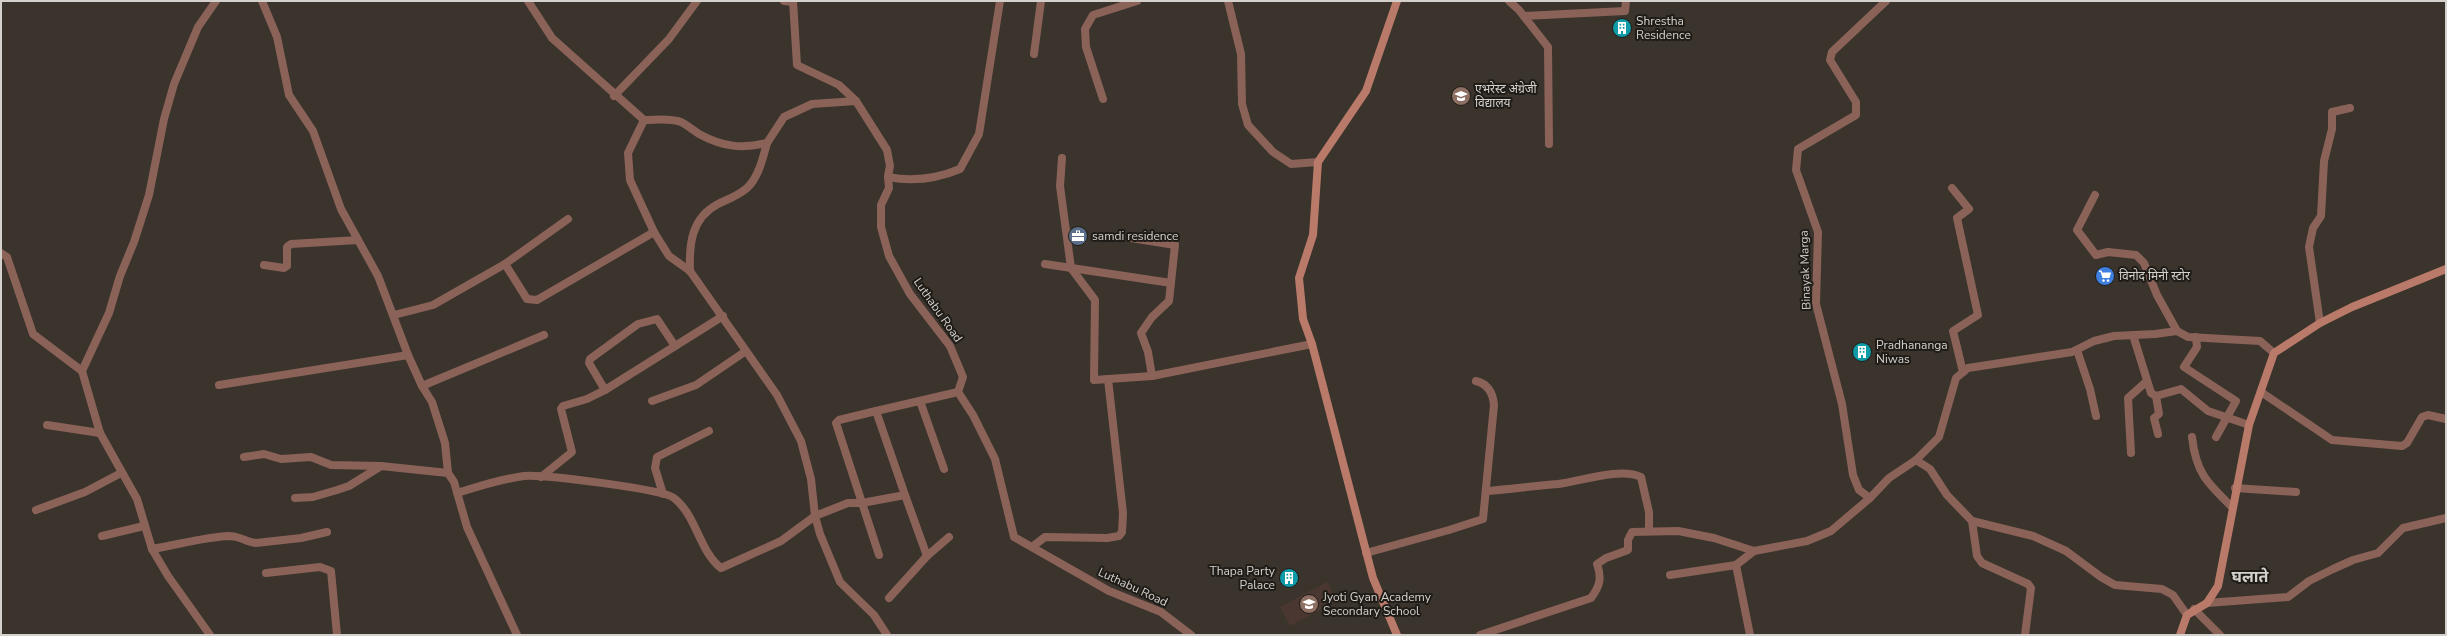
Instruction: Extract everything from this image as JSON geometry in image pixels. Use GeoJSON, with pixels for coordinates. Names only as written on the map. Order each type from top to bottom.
{"type":"FeatureCollection","features":[{"type":"Feature","properties":{"kind":"main road"},"geometry":{"type":"LineString","coordinates":[[1397,1],[1366,91],[1318,162],[1313,235],[1299,278],[1303,319],[1312,344],[1366,553],[1375,585],[1397,635]]}},
{"type":"Feature","properties":{"kind":"main road"},"geometry":{"type":"LineString","coordinates":[[2180,635],[2191,612],[2207,603],[2218,586],[2235,488],[2249,425],[2274,352],[2320,323],[2402,286],[2446,269]]}},
{"type":"Feature","properties":{"kind":"street"},"geometry":{"type":"LineString","coordinates":[[82,371],[110,312],[120,276],[134,242],[149,195],[164,119],[174,84],[198,26],[216,1]]}},
{"type":"Feature","properties":{"kind":"street"},"geometry":{"type":"LineString","coordinates":[[262,1],[277,37],[288,95],[313,131],[341,209],[378,276],[394,314],[408,355],[422,386],[432,402],[445,443],[448,473],[454,482],[476,551],[517,635]]}},
{"type":"Feature","properties":{"kind":"street"},"geometry":{"type":"LineString","coordinates":[[537,1],[530,5],[552,38],[614,96],[644,120],[661,119],[681,122],[704,137],[720,143],[740,147],[747,148],[767,143]]}},
{"type":"Feature","properties":{"kind":"street"},"geometry":{"type":"LineString","coordinates":[[614,96],[669,39],[697,1]]}},
{"type":"Feature","properties":{"kind":"street"},"geometry":{"type":"LineString","coordinates":[[784,1],[793,2]]}},
{"type":"Feature","properties":{"kind":"street"},"geometry":{"type":"LineString","coordinates":[[888,177],[907,181],[923,179],[960,169],[979,134],[1000,1]]}},
{"type":"Feature","properties":{"kind":"street"},"geometry":{"type":"LineString","coordinates":[[1034,54],[1041,1]]}},
{"type":"Feature","properties":{"kind":"street"},"geometry":{"type":"LineString","coordinates":[[1103,99],[1086,47],[1085,29],[1093,15],[1137,1]]}},
{"type":"Feature","properties":{"kind":"street"},"geometry":{"type":"LineString","coordinates":[[1228,1],[1241,54],[1242,104],[1248,125],[1273,152],[1291,164],[1318,162]]}},
{"type":"Feature","properties":{"kind":"street"},"geometry":{"type":"LineString","coordinates":[[1509,1],[1524,16],[1548,47],[1549,144]]}},
{"type":"Feature","properties":{"kind":"street"},"geometry":{"type":"LineString","coordinates":[[1524,16],[1625,11],[1626,1]]}},
{"type":"Feature","properties":{"kind":"street","name":"Binayak Marga"},"geometry":{"type":"LineString","coordinates":[[1870,498],[1859,490],[1853,475],[1842,404],[1816,304],[1818,232],[1796,170],[1798,149],[1856,114],[1856,102],[1830,60],[1832,52],[1886,1]]}},
{"type":"Feature","properties":{"kind":"street","name":"Luthabu Road"},"geometry":{"type":"LineString","coordinates":[[793,2],[797,65],[839,85],[856,101],[886,150],[890,166],[888,177],[889,188],[881,205],[881,227],[889,256],[910,294],[950,346],[963,377],[958,392],[995,459],[1014,536],[1109,591],[1161,612],[1191,635]]}},
{"type":"Feature","properties":{"kind":"street"},"geometry":{"type":"LineString","coordinates":[[690,271],[690,244],[696,225],[716,205],[733,198],[748,187],[758,173],[767,143],[784,117],[812,104],[856,101]]}},
{"type":"Feature","properties":{"kind":"street"},"geometry":{"type":"LineString","coordinates":[[2320,323],[2309,247],[2313,228],[2321,216],[2324,161],[2332,129],[2332,112],[2350,108]]}},
{"type":"Feature","properties":{"kind":"street"},"geometry":{"type":"LineString","coordinates":[[644,120],[628,153],[630,180],[654,232],[669,256],[690,271],[777,395],[801,441],[811,479],[815,516],[820,534],[840,582],[874,615],[887,635]]}},
{"type":"Feature","properties":{"kind":"street"},"geometry":{"type":"LineString","coordinates":[[1062,158],[1060,186],[1071,268],[1095,300],[1094,380],[1152,376],[1312,344]]}},
{"type":"Feature","properties":{"kind":"street"},"geometry":{"type":"LineString","coordinates":[[1952,188],[1969,209],[1957,218],[1978,315],[1953,331],[1963,372]]}},
{"type":"Feature","properties":{"kind":"street"},"geometry":{"type":"LineString","coordinates":[[2095,195],[2077,230],[2096,255],[2108,252],[2136,255],[2144,263],[2157,295],[2177,331],[2188,337],[2260,341],[2274,352]]}},
{"type":"Feature","properties":{"kind":"street"},"geometry":{"type":"LineString","coordinates":[[394,314],[433,305],[505,264],[568,219]]}},
{"type":"Feature","properties":{"kind":"street"},"geometry":{"type":"LineString","coordinates":[[505,264],[527,299],[532,301],[654,232]]}},
{"type":"Feature","properties":{"kind":"street"},"geometry":{"type":"LineString","coordinates":[[1131,238],[1175,245],[1169,300],[1152,317],[1141,334],[1148,352],[1152,376]]}},
{"type":"Feature","properties":{"kind":"street"},"geometry":{"type":"LineString","coordinates":[[264,265],[284,268],[287,266],[287,247],[291,244],[358,240]]}},
{"type":"Feature","properties":{"kind":"street"},"geometry":{"type":"LineString","coordinates":[[1,253],[7,256],[33,334],[82,371],[100,433],[121,473],[137,499],[152,549],[168,576],[210,635]]}},
{"type":"Feature","properties":{"kind":"street"},"geometry":{"type":"LineString","coordinates":[[1046,264],[1171,283]]}},
{"type":"Feature","properties":{"kind":"street"},"geometry":{"type":"LineString","coordinates":[[541,477],[572,452],[561,409],[564,406],[605,390],[723,316]]}},
{"type":"Feature","properties":{"kind":"street"},"geometry":{"type":"LineString","coordinates":[[605,390],[589,363],[590,359],[638,324],[657,319],[675,346]]}},
{"type":"Feature","properties":{"kind":"street"},"geometry":{"type":"LineString","coordinates":[[1480,635],[1591,598],[1598,588],[1600,575],[1597,564],[1606,558],[1628,550],[1628,540],[1632,532],[1649,530],[1697,534],[1754,551],[1808,541],[1831,531],[1870,498],[1889,478],[1916,460],[1939,437],[1956,378],[1968,368],[2077,350],[2094,341],[2114,336],[2177,331]]}},
{"type":"Feature","properties":{"kind":"street"},"geometry":{"type":"LineString","coordinates":[[422,386],[544,335]]}},
{"type":"Feature","properties":{"kind":"street"},"geometry":{"type":"LineString","coordinates":[[2133,335],[2151,393],[2156,396],[2181,389],[2208,411],[2249,425]]}},
{"type":"Feature","properties":{"kind":"street"},"geometry":{"type":"LineString","coordinates":[[2196,337],[2197,347],[2184,367],[2236,401],[2216,437]]}},
{"type":"Feature","properties":{"kind":"street"},"geometry":{"type":"LineString","coordinates":[[2077,350],[2090,389],[2096,416]]}},
{"type":"Feature","properties":{"kind":"street"},"geometry":{"type":"LineString","coordinates":[[652,401],[696,385],[746,351]]}},
{"type":"Feature","properties":{"kind":"street"},"geometry":{"type":"LineString","coordinates":[[219,385],[408,355]]}},
{"type":"Feature","properties":{"kind":"street"},"geometry":{"type":"LineString","coordinates":[[1032,547],[1045,537],[1107,538],[1119,536],[1122,532],[1123,513],[1108,379]]}},
{"type":"Feature","properties":{"kind":"street"},"geometry":{"type":"LineString","coordinates":[[1366,553],[1483,519],[1487,491],[1494,405],[1493,396],[1489,388],[1476,381]]}},
{"type":"Feature","properties":{"kind":"street"},"geometry":{"type":"LineString","coordinates":[[2131,453],[2128,398],[2147,381]]}},
{"type":"Feature","properties":{"kind":"street"},"geometry":{"type":"LineString","coordinates":[[879,554],[836,423],[839,420],[958,392]]}},
{"type":"Feature","properties":{"kind":"street"},"geometry":{"type":"LineString","coordinates":[[2261,392],[2332,440],[2394,447],[2402,446],[2407,443],[2422,417],[2428,415],[2446,419]]}},
{"type":"Feature","properties":{"kind":"street"},"geometry":{"type":"LineString","coordinates":[[2156,396],[2159,414],[2154,418],[2158,434]]}},
{"type":"Feature","properties":{"kind":"street"},"geometry":{"type":"LineString","coordinates":[[920,401],[944,469]]}},
{"type":"Feature","properties":{"kind":"street"},"geometry":{"type":"LineString","coordinates":[[876,411],[927,556]]}},
{"type":"Feature","properties":{"kind":"street"},"geometry":{"type":"LineString","coordinates":[[47,425],[100,433]]}},
{"type":"Feature","properties":{"kind":"street"},"geometry":{"type":"LineString","coordinates":[[663,494],[655,468],[656,457],[709,431]]}},
{"type":"Feature","properties":{"kind":"street"},"geometry":{"type":"LineString","coordinates":[[2192,437],[2194,457],[2198,469],[2207,482],[2232,507]]}},
{"type":"Feature","properties":{"kind":"street"},"geometry":{"type":"LineString","coordinates":[[244,457],[264,454],[281,459],[311,457],[331,465],[381,466],[448,473]]}},
{"type":"Feature","properties":{"kind":"street"},"geometry":{"type":"LineString","coordinates":[[1916,460],[1930,469],[1947,496],[1972,521],[2033,536],[2066,550],[2101,577],[2115,585],[2162,589],[2173,596],[2220,635]]}},
{"type":"Feature","properties":{"kind":"street"},"geometry":{"type":"LineString","coordinates":[[295,498],[313,497],[349,486],[381,466]]}},
{"type":"Feature","properties":{"kind":"street"},"geometry":{"type":"LineString","coordinates":[[36,510],[85,492],[121,473]]}},
{"type":"Feature","properties":{"kind":"street"},"geometry":{"type":"LineString","coordinates":[[1487,491],[1560,483],[1619,474],[1635,474],[1641,477],[1648,512],[1649,530]]}},
{"type":"Feature","properties":{"kind":"street"},"geometry":{"type":"LineString","coordinates":[[457,493],[490,483],[526,476],[630,486],[663,494],[674,498],[690,517],[712,562],[721,568],[781,540],[815,516],[848,503],[862,503],[905,495]]}},
{"type":"Feature","properties":{"kind":"street"},"geometry":{"type":"LineString","coordinates":[[2235,488],[2296,492]]}},
{"type":"Feature","properties":{"kind":"street"},"geometry":{"type":"LineString","coordinates":[[2207,603],[2288,597],[2309,581],[2332,569],[2352,560],[2378,553],[2403,528],[2446,518]]}},
{"type":"Feature","properties":{"kind":"street"},"geometry":{"type":"LineString","coordinates":[[1972,521],[1977,556],[1982,563],[2028,584],[2031,588],[2025,635]]}},
{"type":"Feature","properties":{"kind":"street"},"geometry":{"type":"LineString","coordinates":[[102,536],[144,526]]}},
{"type":"Feature","properties":{"kind":"street"},"geometry":{"type":"LineString","coordinates":[[152,549],[230,536],[244,538],[249,542],[256,543],[301,538],[327,532]]}},
{"type":"Feature","properties":{"kind":"street"},"geometry":{"type":"LineString","coordinates":[[890,598],[927,556],[949,537]]}},
{"type":"Feature","properties":{"kind":"street"},"geometry":{"type":"LineString","coordinates":[[1670,575],[1736,565],[1754,551]]}},
{"type":"Feature","properties":{"kind":"street"},"geometry":{"type":"LineString","coordinates":[[1736,565],[1750,635]]}},
{"type":"Feature","properties":{"kind":"street"},"geometry":{"type":"LineString","coordinates":[[266,573],[320,567],[331,571],[337,635]]}},
{"type":"Feature","properties":{"kind":"shaded area","name":"Jyoti Gyan Academy Secondary School"},"geometry":{"type":"Polygon","coordinates":[[[1327,582],[1337,601],[1290,626],[1280,607],[1327,582]]]}},
{"type":"Feature","properties":{"kind":"place","name":"Shrestha Residence"},"geometry":{"type":"Point","coordinates":[1622,28]}},
{"type":"Feature","properties":{"kind":"place","name":"एभरेस्ट अंग्रेजी विद्यालय"},"geometry":{"type":"Point","coordinates":[1461,96]}},
{"type":"Feature","properties":{"kind":"place","name":"samdi residence"},"geometry":{"type":"Point","coordinates":[1078,236]}},
{"type":"Feature","properties":{"kind":"place","name":"विनोद मिनी स्टोर"},"geometry":{"type":"Point","coordinates":[2105,276]}},
{"type":"Feature","properties":{"kind":"place","name":"Pradhananga Niwas"},"geometry":{"type":"Point","coordinates":[1862,352]}},
{"type":"Feature","properties":{"kind":"place","name":"Thapa Party Palace"},"geometry":{"type":"Point","coordinates":[1289,578]}},
{"type":"Feature","properties":{"kind":"place","name":"Jyoti Gyan Academy Secondary School"},"geometry":{"type":"Point","coordinates":[1309,604]}},
{"type":"Feature","properties":{"kind":"district","name":"घलाते"},"geometry":{"type":"Point","coordinates":[2250,576]}}]}
